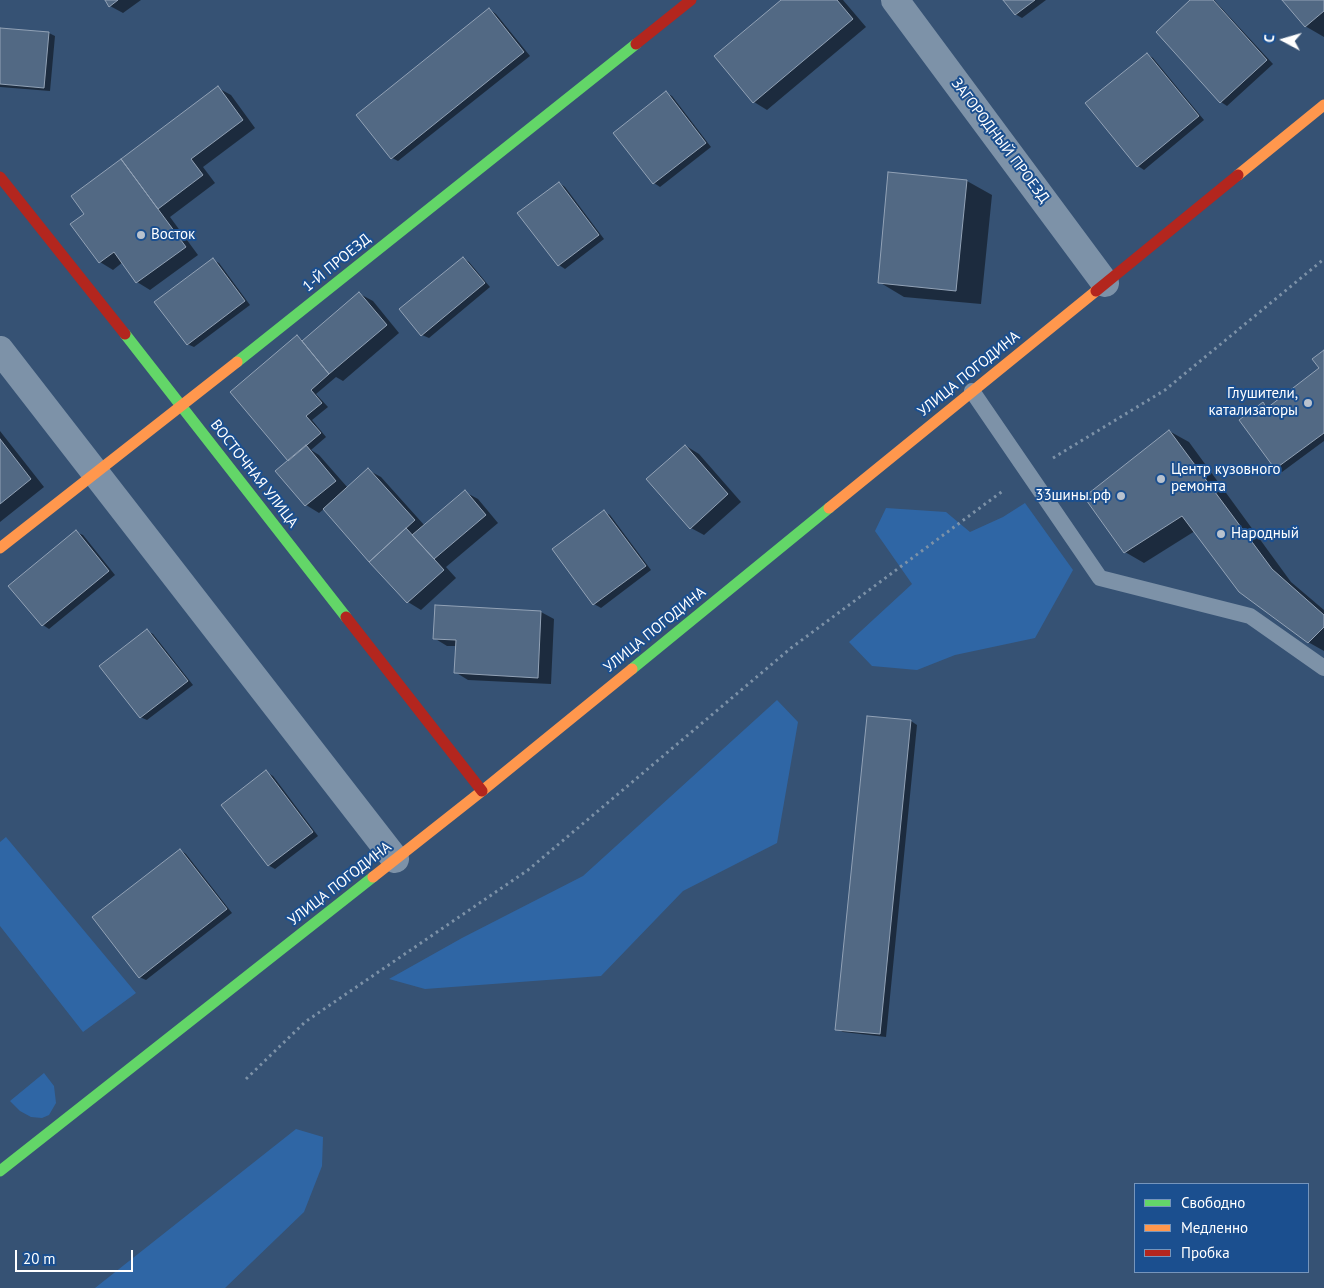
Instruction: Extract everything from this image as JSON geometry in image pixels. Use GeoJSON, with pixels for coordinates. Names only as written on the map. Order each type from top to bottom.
{"type":"FeatureCollection","features":[{"type":"Feature","properties":{"kind":"street","name":"1-Й ПРОЕЗД"},"geometry":{"type":"LineString","coordinates":[[0,548],[182,406],[691,0]]}},
{"type":"Feature","properties":{"kind":"street","name":"ЗАГОРОДНЫЙ ПРОЕЗД"},"geometry":{"type":"LineString","coordinates":[[895,0],[1105,283]]}},
{"type":"Feature","properties":{"kind":"street","name":"УЛИЦА ПОГОДИНА"},"geometry":{"type":"LineString","coordinates":[[0,1171],[482,791],[1324,105]]}},
{"type":"Feature","properties":{"kind":"street","name":"ВОСТОЧНАЯ УЛИЦА"},"geometry":{"type":"LineString","coordinates":[[0,177],[182,406],[482,791]]}},
{"type":"Feature","properties":{"kind":"street"},"geometry":{"type":"LineString","coordinates":[[0,350],[396,859]]}},
{"type":"Feature","properties":{"kind":"lane"},"geometry":{"type":"LineString","coordinates":[[972,391],[1100,578],[1250,616],[1324,668]]}},
{"type":"Feature","properties":{"kind":"path"},"geometry":{"type":"LineString","coordinates":[[246,1079],[304,1022],[528,870],[791,648],[1028,473],[1165,390],[1324,259]]}},
{"type":"Feature","properties":{"kind":"shaded area"},"geometry":{"type":"Polygon","coordinates":[[[1025,503],[1073,570],[1035,638],[955,655],[917,670],[872,666],[849,642],[912,584],[875,531],[886,508],[946,512],[970,532],[1003,517],[1025,503]]]}},
{"type":"Feature","properties":{"kind":"shaded area"},"geometry":{"type":"Polygon","coordinates":[[[777,700],[798,722],[777,843],[683,891],[601,976],[425,989],[389,979],[462,938],[583,876],[777,700]]]}},
{"type":"Feature","properties":{"kind":"shaded area"},"geometry":{"type":"Polygon","coordinates":[[[6,837],[136,993],[83,1032],[0,926],[0,842],[6,837]]]}},
{"type":"Feature","properties":{"kind":"shaded area"},"geometry":{"type":"Polygon","coordinates":[[[44,1073],[54,1086],[56,1103],[49,1115],[42,1118],[31,1117],[20,1111],[10,1101],[44,1073]]]}},
{"type":"Feature","properties":{"kind":"shaded area"},"geometry":{"type":"Polygon","coordinates":[[[296,1129],[323,1137],[322,1166],[304,1212],[225,1288],[95,1288],[296,1129]]]}},
{"type":"Feature","properties":{"kind":"building"},"geometry":{"type":"Polygon","coordinates":[[[105,0],[118,0],[109,7],[105,0]]]}},
{"type":"Feature","properties":{"kind":"building"},"geometry":{"type":"Polygon","coordinates":[[[781,0],[837,0],[853,19],[753,103],[714,56],[781,0]]]}},
{"type":"Feature","properties":{"kind":"building"},"geometry":{"type":"Polygon","coordinates":[[[1003,0],[1035,0],[1015,15],[1003,0]]]}},
{"type":"Feature","properties":{"kind":"building"},"geometry":{"type":"Polygon","coordinates":[[[1190,0],[1213,0],[1267,60],[1220,103],[1156,32],[1190,0]]]}},
{"type":"Feature","properties":{"kind":"building"},"geometry":{"type":"Polygon","coordinates":[[[1282,0],[1324,0],[1324,11],[1305,27],[1282,0]]]}},
{"type":"Feature","properties":{"kind":"building"},"geometry":{"type":"Polygon","coordinates":[[[489,8],[524,52],[391,159],[356,115],[489,8]]]}},
{"type":"Feature","properties":{"kind":"building"},"geometry":{"type":"Polygon","coordinates":[[[0,28],[49,32],[44,88],[0,84],[0,28]]]}},
{"type":"Feature","properties":{"kind":"building"},"geometry":{"type":"Polygon","coordinates":[[[1147,53],[1199,116],[1137,167],[1085,103],[1147,53]]]}},
{"type":"Feature","properties":{"kind":"building"},"geometry":{"type":"Polygon","coordinates":[[[218,86],[243,120],[191,159],[203,175],[158,209],[121,159],[218,86]]]}},
{"type":"Feature","properties":{"kind":"building"},"geometry":{"type":"Polygon","coordinates":[[[666,91],[706,143],[653,184],[613,133],[666,91]]]}},
{"type":"Feature","properties":{"kind":"building"},"geometry":{"type":"Polygon","coordinates":[[[121,159],[186,247],[136,283],[114,252],[99,263],[70,224],[84,214],[71,196],[121,159]]]}},
{"type":"Feature","properties":{"kind":"building"},"geometry":{"type":"Polygon","coordinates":[[[888,172],[967,180],[956,291],[878,283],[888,172]]]}},
{"type":"Feature","properties":{"kind":"building"},"geometry":{"type":"Polygon","coordinates":[[[559,182],[599,235],[558,266],[517,213],[559,182]]]}},
{"type":"Feature","properties":{"kind":"building"},"geometry":{"type":"Polygon","coordinates":[[[463,257],[485,283],[421,336],[399,309],[463,257]]]}},
{"type":"Feature","properties":{"kind":"building"},"geometry":{"type":"Polygon","coordinates":[[[213,258],[245,301],[187,345],[154,302],[213,258]]]}},
{"type":"Feature","properties":{"kind":"building"},"geometry":{"type":"Polygon","coordinates":[[[359,292],[387,325],[329,374],[302,341],[359,292]]]}},
{"type":"Feature","properties":{"kind":"building"},"geometry":{"type":"Polygon","coordinates":[[[297,335],[329,374],[311,390],[322,403],[306,416],[321,433],[288,461],[230,392],[297,335]]]}},
{"type":"Feature","properties":{"kind":"building"},"geometry":{"type":"Polygon","coordinates":[[[1324,350],[1324,433],[1275,469],[1239,420],[1263,402],[1267,408],[1319,368],[1312,359],[1324,350]]]}},
{"type":"Feature","properties":{"kind":"building","name":"Народный"},"geometry":{"type":"Polygon","coordinates":[[[1169,430],[1272,569],[1324,615],[1324,627],[1308,643],[1239,592],[1182,516],[1124,553],[1084,497],[1169,430]]]}},
{"type":"Feature","properties":{"kind":"building"},"geometry":{"type":"Polygon","coordinates":[[[0,439],[31,479],[0,504],[0,439]]]}},
{"type":"Feature","properties":{"kind":"building"},"geometry":{"type":"Polygon","coordinates":[[[306,445],[336,481],[305,506],[275,471],[306,445]]]}},
{"type":"Feature","properties":{"kind":"building"},"geometry":{"type":"Polygon","coordinates":[[[685,445],[728,494],[690,529],[646,479],[685,445]]]}},
{"type":"Feature","properties":{"kind":"building"},"geometry":{"type":"Polygon","coordinates":[[[368,468],[415,520],[369,562],[323,509],[368,468]]]}},
{"type":"Feature","properties":{"kind":"building"},"geometry":{"type":"Polygon","coordinates":[[[465,490],[486,515],[434,559],[412,535],[465,490]]]}},
{"type":"Feature","properties":{"kind":"building"},"geometry":{"type":"Polygon","coordinates":[[[604,510],[646,566],[593,605],[552,549],[604,510]]]}},
{"type":"Feature","properties":{"kind":"building"},"geometry":{"type":"Polygon","coordinates":[[[406,528],[444,570],[407,603],[369,562],[406,528]]]}},
{"type":"Feature","properties":{"kind":"building"},"geometry":{"type":"Polygon","coordinates":[[[76,530],[109,571],[42,626],[8,586],[76,530]]]}},
{"type":"Feature","properties":{"kind":"building"},"geometry":{"type":"Polygon","coordinates":[[[435,605],[541,611],[538,678],[454,673],[456,640],[433,639],[435,605]]]}},
{"type":"Feature","properties":{"kind":"building"},"geometry":{"type":"Polygon","coordinates":[[[147,629],[188,681],[140,718],[99,666],[147,629]]]}},
{"type":"Feature","properties":{"kind":"building"},"geometry":{"type":"Polygon","coordinates":[[[867,716],[911,720],[880,1034],[835,1030],[867,716]]]}},
{"type":"Feature","properties":{"kind":"building"},"geometry":{"type":"Polygon","coordinates":[[[266,770],[313,832],[268,866],[221,805],[266,770]]]}},
{"type":"Feature","properties":{"kind":"building"},"geometry":{"type":"Polygon","coordinates":[[[180,849],[227,909],[139,978],[92,917],[180,849]]]}},
{"type":"Feature","properties":{"kind":"traffic: fast"},"geometry":{"type":"LineString","coordinates":[[237,362],[636,44]]}},
{"type":"Feature","properties":{"kind":"traffic: fast"},"geometry":{"type":"LineString","coordinates":[[125,334],[346,617]]}},
{"type":"Feature","properties":{"kind":"traffic: fast"},"geometry":{"type":"LineString","coordinates":[[632,669],[829,508]]}},
{"type":"Feature","properties":{"kind":"traffic: fast"},"geometry":{"type":"LineString","coordinates":[[0,1171],[373,877]]}},
{"type":"Feature","properties":{"kind":"traffic: slow"},"geometry":{"type":"LineString","coordinates":[[1238,175],[1324,105]]}},
{"type":"Feature","properties":{"kind":"traffic: slow"},"geometry":{"type":"LineString","coordinates":[[829,508],[1096,291]]}},
{"type":"Feature","properties":{"kind":"traffic: slow"},"geometry":{"type":"LineString","coordinates":[[0,548],[237,362]]}},
{"type":"Feature","properties":{"kind":"traffic: slow"},"geometry":{"type":"LineString","coordinates":[[373,877],[632,669]]}},
{"type":"Feature","properties":{"kind":"traffic: jam"},"geometry":{"type":"LineString","coordinates":[[636,44],[691,0]]}},
{"type":"Feature","properties":{"kind":"traffic: jam"},"geometry":{"type":"LineString","coordinates":[[1096,291],[1238,175]]}},
{"type":"Feature","properties":{"kind":"traffic: jam"},"geometry":{"type":"LineString","coordinates":[[0,177],[125,334]]}},
{"type":"Feature","properties":{"kind":"traffic: jam"},"geometry":{"type":"LineString","coordinates":[[346,617],[482,791]]}},
{"type":"Feature","properties":{"kind":"place","name":"Восток"},"geometry":{"type":"Point","coordinates":[141,235]}},
{"type":"Feature","properties":{"kind":"place","name":"Глушители, катализаторы"},"geometry":{"type":"Point","coordinates":[1308,403]}},
{"type":"Feature","properties":{"kind":"place","name":"Центр кузовного ремонта"},"geometry":{"type":"Point","coordinates":[1161,479]}},
{"type":"Feature","properties":{"kind":"place","name":"33шины.рф"},"geometry":{"type":"Point","coordinates":[1121,496]}},
{"type":"Feature","properties":{"kind":"place","name":"Народный"},"geometry":{"type":"Point","coordinates":[1221,534]}}]}
